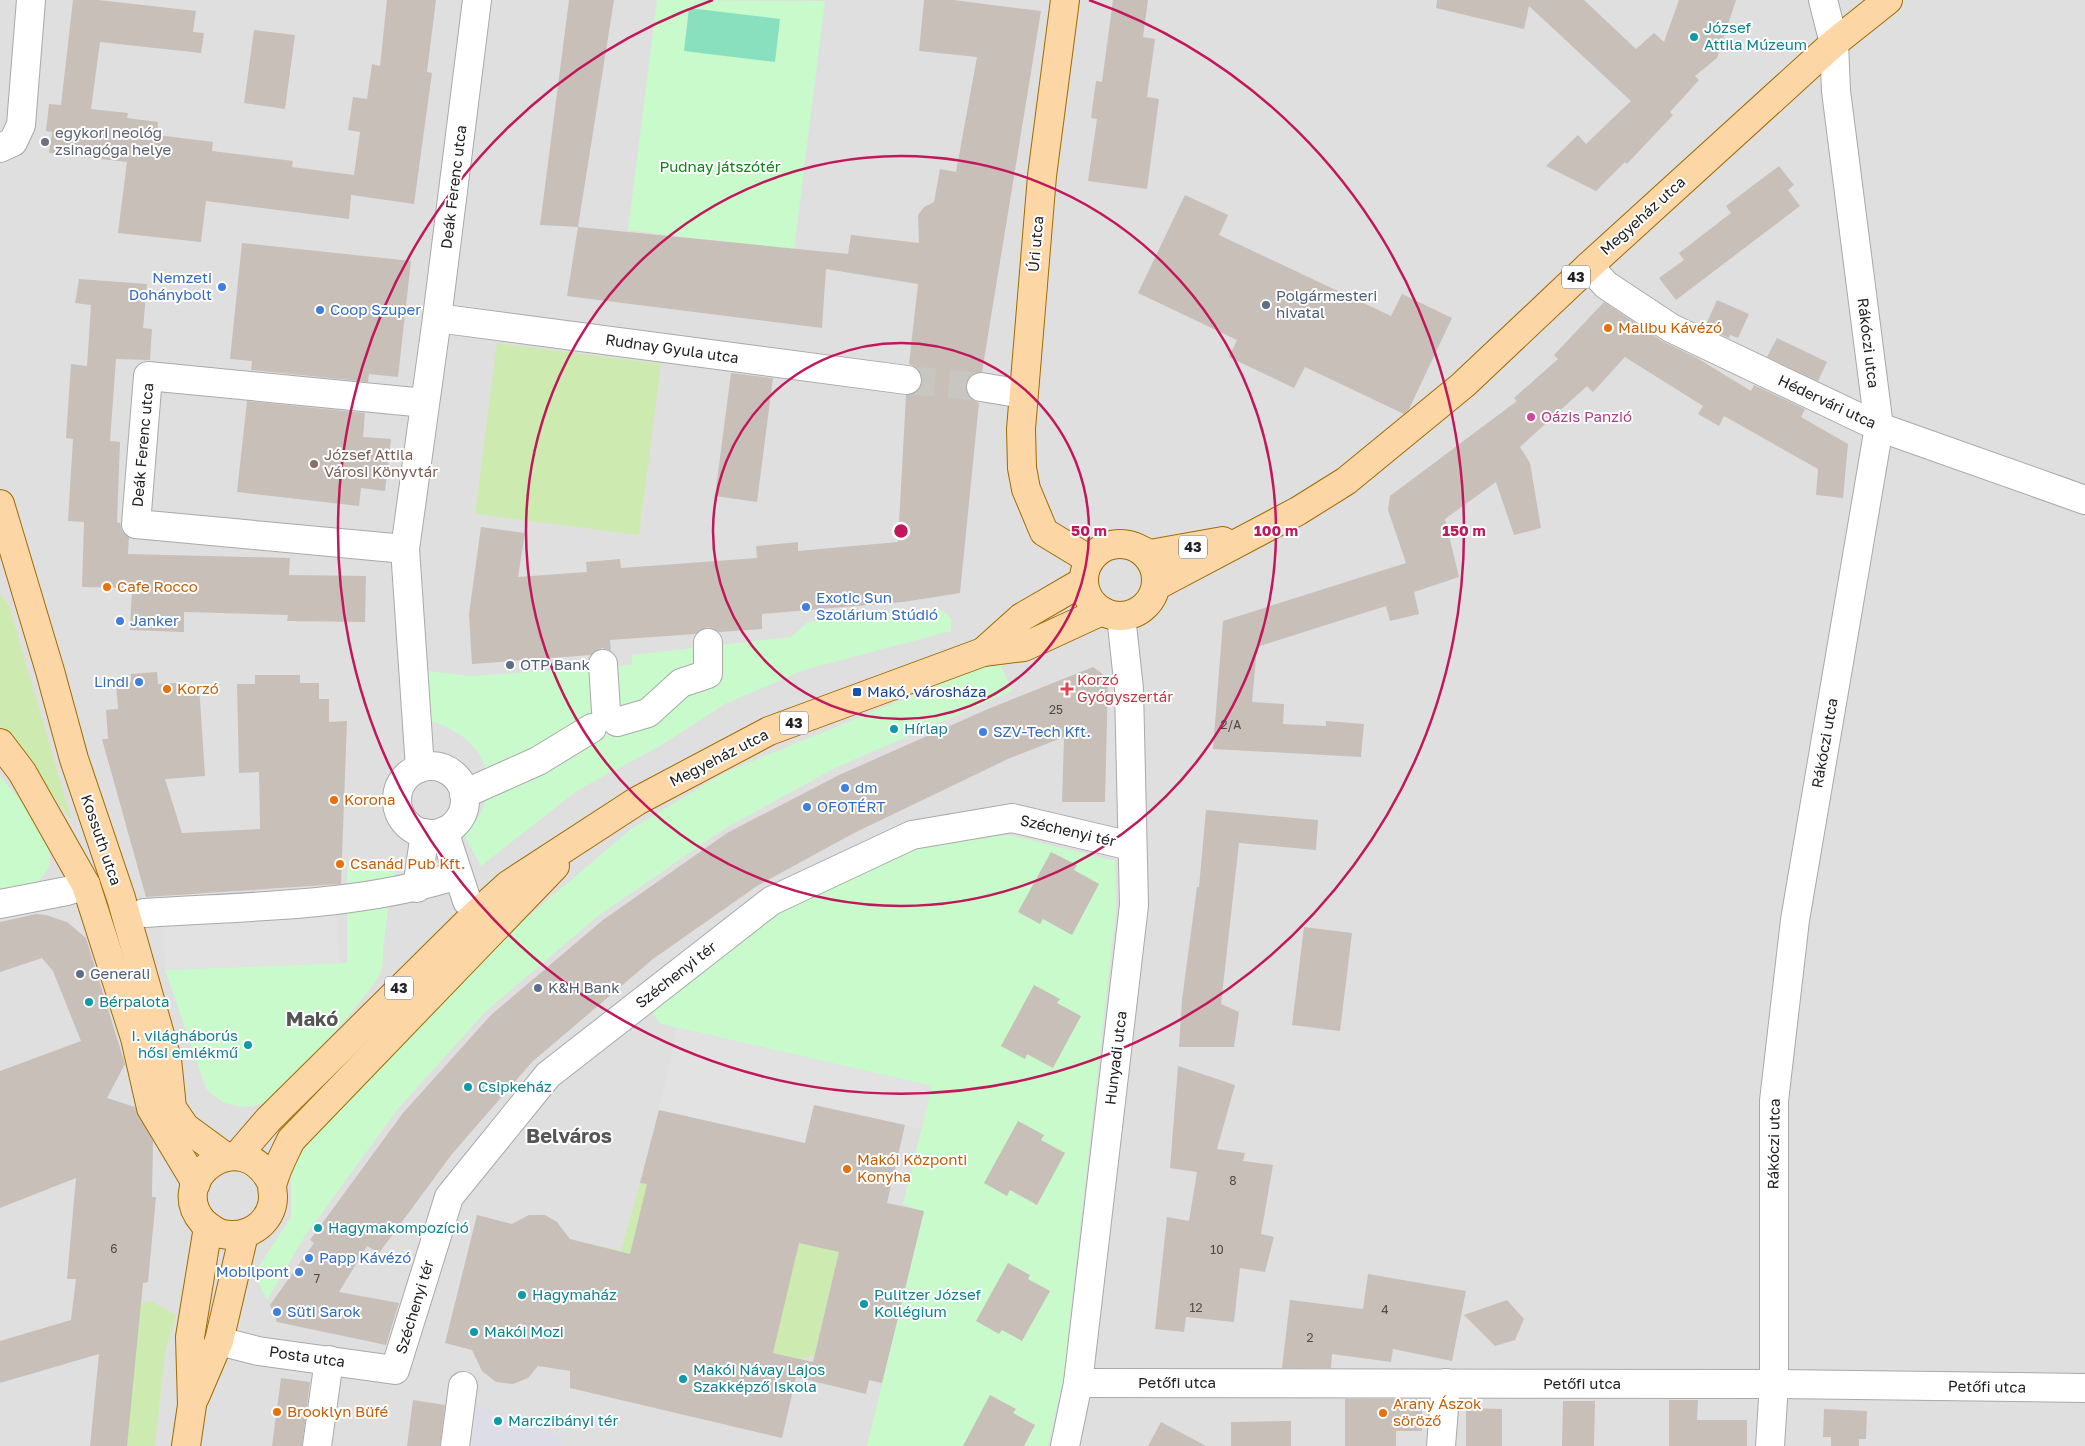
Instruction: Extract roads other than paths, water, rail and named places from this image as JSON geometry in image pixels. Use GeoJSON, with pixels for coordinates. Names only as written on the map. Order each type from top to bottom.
{"type":"FeatureCollection","features":[{"type":"Feature","properties":{"kind":"main road","name":"Megyeház utca"},"geometry":{"type":"LineString","coordinates":[[1252,535],[1298,511],[1346,480],[1463,385],[1589,266],[1834,43],[1888,0]]}},
{"type":"Feature","properties":{"kind":"main road","name":"Úri utca"},"geometry":{"type":"LineString","coordinates":[[1059,1],[1023,394],[1021,429],[1022,468],[1026,489],[1057,523],[1105,558]]}},
{"type":"Feature","properties":{"kind":"main road","name":"Kossuth utca"},"geometry":{"type":"LineString","coordinates":[[0,504],[7,551],[121,898],[167,1059],[172,1108],[185,1127],[232,1156]]}},
{"type":"Feature","properties":{"kind":"main road","name":"43"},"geometry":{"type":"LineString","coordinates":[[983,652],[1022,617],[1105,558],[1150,554],[1252,535]]}},
{"type":"Feature","properties":{"kind":"main road","name":"43"},"geometry":{"type":"LineString","coordinates":[[1156,586],[1252,535]]}},
{"type":"Feature","properties":{"kind":"main road"},"geometry":{"type":"LineString","coordinates":[[1148,556],[1155,570],[1156,586],[1151,599],[1121,612],[1089,598],[1105,558],[1148,556]]}},
{"type":"Feature","properties":{"kind":"main road","name":"43"},"geometry":{"type":"LineString","coordinates":[[983,652],[1024,647],[1121,612]]}},
{"type":"Feature","properties":{"kind":"main road","name":"Megyeház utca"},"geometry":{"type":"LineString","coordinates":[[577,841],[637,801],[769,731],[983,652]]}},
{"type":"Feature","properties":{"kind":"main road","name":"Kossuth utca"},"geometry":{"type":"LineString","coordinates":[[0,743],[22,772],[86,884],[135,1038],[151,1108],[196,1183]]}},
{"type":"Feature","properties":{"kind":"main road","name":"43"},"geometry":{"type":"LineString","coordinates":[[196,1183],[202,1170],[213,1161],[232,1156],[453,934],[508,885],[577,841]]}},
{"type":"Feature","properties":{"kind":"main road","name":"43"},"geometry":{"type":"LineString","coordinates":[[244,1234],[255,1229],[265,1221],[271,1210],[272,1184],[291,1140],[525,900],[577,841]]}},
{"type":"Feature","properties":{"kind":"main road"},"geometry":{"type":"LineString","coordinates":[[232,1156],[259,1165],[267,1174],[272,1184]]}},
{"type":"Feature","properties":{"kind":"main road"},"geometry":{"type":"LineString","coordinates":[[192,1405],[219,1342],[244,1234],[231,1236],[219,1233],[208,1227],[200,1218],[195,1207],[196,1183]]}},
{"type":"Feature","properties":{"kind":"main road"},"geometry":{"type":"LineString","coordinates":[[186,1446],[192,1405],[190,1337],[208,1227]]}},
{"type":"Feature","properties":{"kind":"street"},"geometry":{"type":"LineString","coordinates":[[0,148],[13,142],[21,125],[31,0]]}},
{"type":"Feature","properties":{"kind":"street","name":"Deák Ferenc utca"},"geometry":{"type":"LineString","coordinates":[[425,403],[148,376],[136,524],[405,549],[437,318],[477,0]]}},
{"type":"Feature","properties":{"kind":"street","name":"Rákóczi utca"},"geometry":{"type":"LineString","coordinates":[[1770,1446],[1774,1384],[1774,1102],[1795,920],[1879,427],[1836,91],[1834,43],[1824,0]]}},
{"type":"Feature","properties":{"kind":"street","name":"Hédervári utca"},"geometry":{"type":"LineString","coordinates":[[1589,266],[1606,285],[1672,328],[1879,427],[2085,500]]}},
{"type":"Feature","properties":{"kind":"street","name":"Rudnay Gyula utca"},"geometry":{"type":"LineString","coordinates":[[437,318],[907,380]]}},
{"type":"Feature","properties":{"kind":"street"},"geometry":{"type":"LineString","coordinates":[[981,387],[1023,394]]}},
{"type":"Feature","properties":{"kind":"street"},"geometry":{"type":"LineString","coordinates":[[405,549],[420,768]]}},
{"type":"Feature","properties":{"kind":"street","name":"Hunyadi utca"},"geometry":{"type":"LineString","coordinates":[[1065,1446],[1078,1383],[1134,906],[1128,668],[1121,612]]}},
{"type":"Feature","properties":{"kind":"street"},"geometry":{"type":"LineString","coordinates":[[464,794],[538,761],[605,720],[648,713],[681,683],[708,674],[708,643]]}},
{"type":"Feature","properties":{"kind":"street"},"geometry":{"type":"LineString","coordinates":[[603,664],[605,720]]}},
{"type":"Feature","properties":{"kind":"street"},"geometry":{"type":"LineString","coordinates":[[432,766],[443,768],[457,778],[464,794],[461,816],[454,825],[434,832],[414,830],[406,823],[400,813],[397,802],[398,791],[403,781],[420,768],[432,766]]}},
{"type":"Feature","properties":{"kind":"street","name":"Széchenyi tér"},"geometry":{"type":"LineString","coordinates":[[395,1370],[449,1197],[548,1075],[771,901],[912,835],[1012,818],[1131,846]]}},
{"type":"Feature","properties":{"kind":"street"},"geometry":{"type":"LineString","coordinates":[[434,832],[458,876],[466,901]]}},
{"type":"Feature","properties":{"kind":"street"},"geometry":{"type":"LineString","coordinates":[[417,888],[434,832]]}},
{"type":"Feature","properties":{"kind":"street"},"geometry":{"type":"LineString","coordinates":[[144,913],[338,900],[417,888],[458,876]]}},
{"type":"Feature","properties":{"kind":"street"},"geometry":{"type":"LineString","coordinates":[[0,904],[67,891],[86,884]]}},
{"type":"Feature","properties":{"kind":"street","name":"Posta utca"},"geometry":{"type":"LineString","coordinates":[[219,1342],[258,1351],[395,1370]]}},
{"type":"Feature","properties":{"kind":"street"},"geometry":{"type":"LineString","coordinates":[[317,1446],[329,1360]]}},
{"type":"Feature","properties":{"kind":"street","name":"Petőfi utca"},"geometry":{"type":"LineString","coordinates":[[1078,1383],[1774,1384],[2085,1388]]}},
{"type":"Feature","properties":{"kind":"street"},"geometry":{"type":"LineString","coordinates":[[1441,1446],[1446,1383]]}},
{"type":"Feature","properties":{"kind":"street"},"geometry":{"type":"LineString","coordinates":[[455,1446],[463,1386]]}},
{"type":"Feature","properties":{"kind":"tunnel"},"geometry":{"type":"LineString","coordinates":[[907,380],[981,387]]}},
{"type":"Feature","properties":{"kind":"place","name":"József Attila Múzeum"},"geometry":{"type":"Point","coordinates":[1694,37]}},
{"type":"Feature","properties":{"kind":"place","name":"egykori neológ zsinagóga helye"},"geometry":{"type":"Point","coordinates":[45,142]}},
{"type":"Feature","properties":{"kind":"place","name":"Nemzeti Dohánybolt"},"geometry":{"type":"Point","coordinates":[222,287]}},
{"type":"Feature","properties":{"kind":"place","name":"Polgármesteri hivatal"},"geometry":{"type":"Point","coordinates":[1266,305]}},
{"type":"Feature","properties":{"kind":"place","name":"Coop Szuper"},"geometry":{"type":"Point","coordinates":[320,310]}},
{"type":"Feature","properties":{"kind":"place","name":"Malibu Kávézó"},"geometry":{"type":"Point","coordinates":[1608,328]}},
{"type":"Feature","properties":{"kind":"place","name":"Oázis Panzió"},"geometry":{"type":"Point","coordinates":[1531,417]}},
{"type":"Feature","properties":{"kind":"place","name":"József Attila Városi Könyvtár"},"geometry":{"type":"Point","coordinates":[314,464]}},
{"type":"Feature","properties":{"kind":"place","name":"Cafe Rocco"},"geometry":{"type":"Point","coordinates":[107,587]}},
{"type":"Feature","properties":{"kind":"place","name":"Exotic Sun Szolárium Stúdió"},"geometry":{"type":"Point","coordinates":[806,607]}},
{"type":"Feature","properties":{"kind":"place","name":"Janker"},"geometry":{"type":"Point","coordinates":[120,621]}},
{"type":"Feature","properties":{"kind":"place","name":"OTP Bank"},"geometry":{"type":"Point","coordinates":[510,665]}},
{"type":"Feature","properties":{"kind":"place","name":"Lindi"},"geometry":{"type":"Point","coordinates":[139,682]}},
{"type":"Feature","properties":{"kind":"place","name":"Korzó"},"geometry":{"type":"Point","coordinates":[167,689]}},
{"type":"Feature","properties":{"kind":"place","name":"Korzó Gyógyszertár"},"geometry":{"type":"Point","coordinates":[1067,689]}},
{"type":"Feature","properties":{"kind":"place","name":"Makó, városháza"},"geometry":{"type":"Point","coordinates":[857,692]}},
{"type":"Feature","properties":{"kind":"place","name":"Hírlap"},"geometry":{"type":"Point","coordinates":[894,729]}},
{"type":"Feature","properties":{"kind":"place","name":"SZV-Tech Kft."},"geometry":{"type":"Point","coordinates":[983,732]}},
{"type":"Feature","properties":{"kind":"place","name":"dm"},"geometry":{"type":"Point","coordinates":[845,788]}},
{"type":"Feature","properties":{"kind":"place","name":"Korona"},"geometry":{"type":"Point","coordinates":[334,800]}},
{"type":"Feature","properties":{"kind":"place","name":"OFOTÉRT"},"geometry":{"type":"Point","coordinates":[807,807]}},
{"type":"Feature","properties":{"kind":"place","name":"Csanád Pub Kft."},"geometry":{"type":"Point","coordinates":[340,864]}},
{"type":"Feature","properties":{"kind":"place","name":"Generali"},"geometry":{"type":"Point","coordinates":[80,974]}},
{"type":"Feature","properties":{"kind":"place","name":"K&H Bank"},"geometry":{"type":"Point","coordinates":[538,988]}},
{"type":"Feature","properties":{"kind":"place","name":"Bérpalota"},"geometry":{"type":"Point","coordinates":[89,1002]}},
{"type":"Feature","properties":{"kind":"place","name":"I. világháborús hősi emlékmű"},"geometry":{"type":"Point","coordinates":[248,1045]}},
{"type":"Feature","properties":{"kind":"place","name":"Csipkeház"},"geometry":{"type":"Point","coordinates":[468,1087]}},
{"type":"Feature","properties":{"kind":"place","name":"Makói Központi Konyha"},"geometry":{"type":"Point","coordinates":[847,1169]}},
{"type":"Feature","properties":{"kind":"place","name":"Hagymakompozíció"},"geometry":{"type":"Point","coordinates":[318,1228]}},
{"type":"Feature","properties":{"kind":"place","name":"Papp Kávézó"},"geometry":{"type":"Point","coordinates":[309,1258]}},
{"type":"Feature","properties":{"kind":"place","name":"Mobilpont"},"geometry":{"type":"Point","coordinates":[299,1272]}},
{"type":"Feature","properties":{"kind":"place","name":"Hagymaház"},"geometry":{"type":"Point","coordinates":[522,1295]}},
{"type":"Feature","properties":{"kind":"place","name":"Pulitzer József Kollégium"},"geometry":{"type":"Point","coordinates":[864,1304]}},
{"type":"Feature","properties":{"kind":"place","name":"Süti Sarok"},"geometry":{"type":"Point","coordinates":[277,1312]}},
{"type":"Feature","properties":{"kind":"place","name":"Makói Mozi"},"geometry":{"type":"Point","coordinates":[474,1332]}},
{"type":"Feature","properties":{"kind":"place","name":"Makói Návay Lajos Szakképző Iskola"},"geometry":{"type":"Point","coordinates":[683,1379]}},
{"type":"Feature","properties":{"kind":"place","name":"Brooklyn Büfé"},"geometry":{"type":"Point","coordinates":[277,1412]}},
{"type":"Feature","properties":{"kind":"place","name":"Arany Ászok söröző"},"geometry":{"type":"Point","coordinates":[1383,1413]}},
{"type":"Feature","properties":{"kind":"place","name":"Marczibányi tér"},"geometry":{"type":"Point","coordinates":[498,1421]}},
{"type":"Feature","properties":{"kind":"district","name":"Makó"},"geometry":{"type":"Point","coordinates":[312,1019]}},
{"type":"Feature","properties":{"kind":"district","name":"Belváros"},"geometry":{"type":"Point","coordinates":[569,1136]}},
{"type":"Feature","properties":{"kind":"park label","name":"Pudnay játszótér"},"geometry":{"type":"Point","coordinates":[720,167]}}]}
